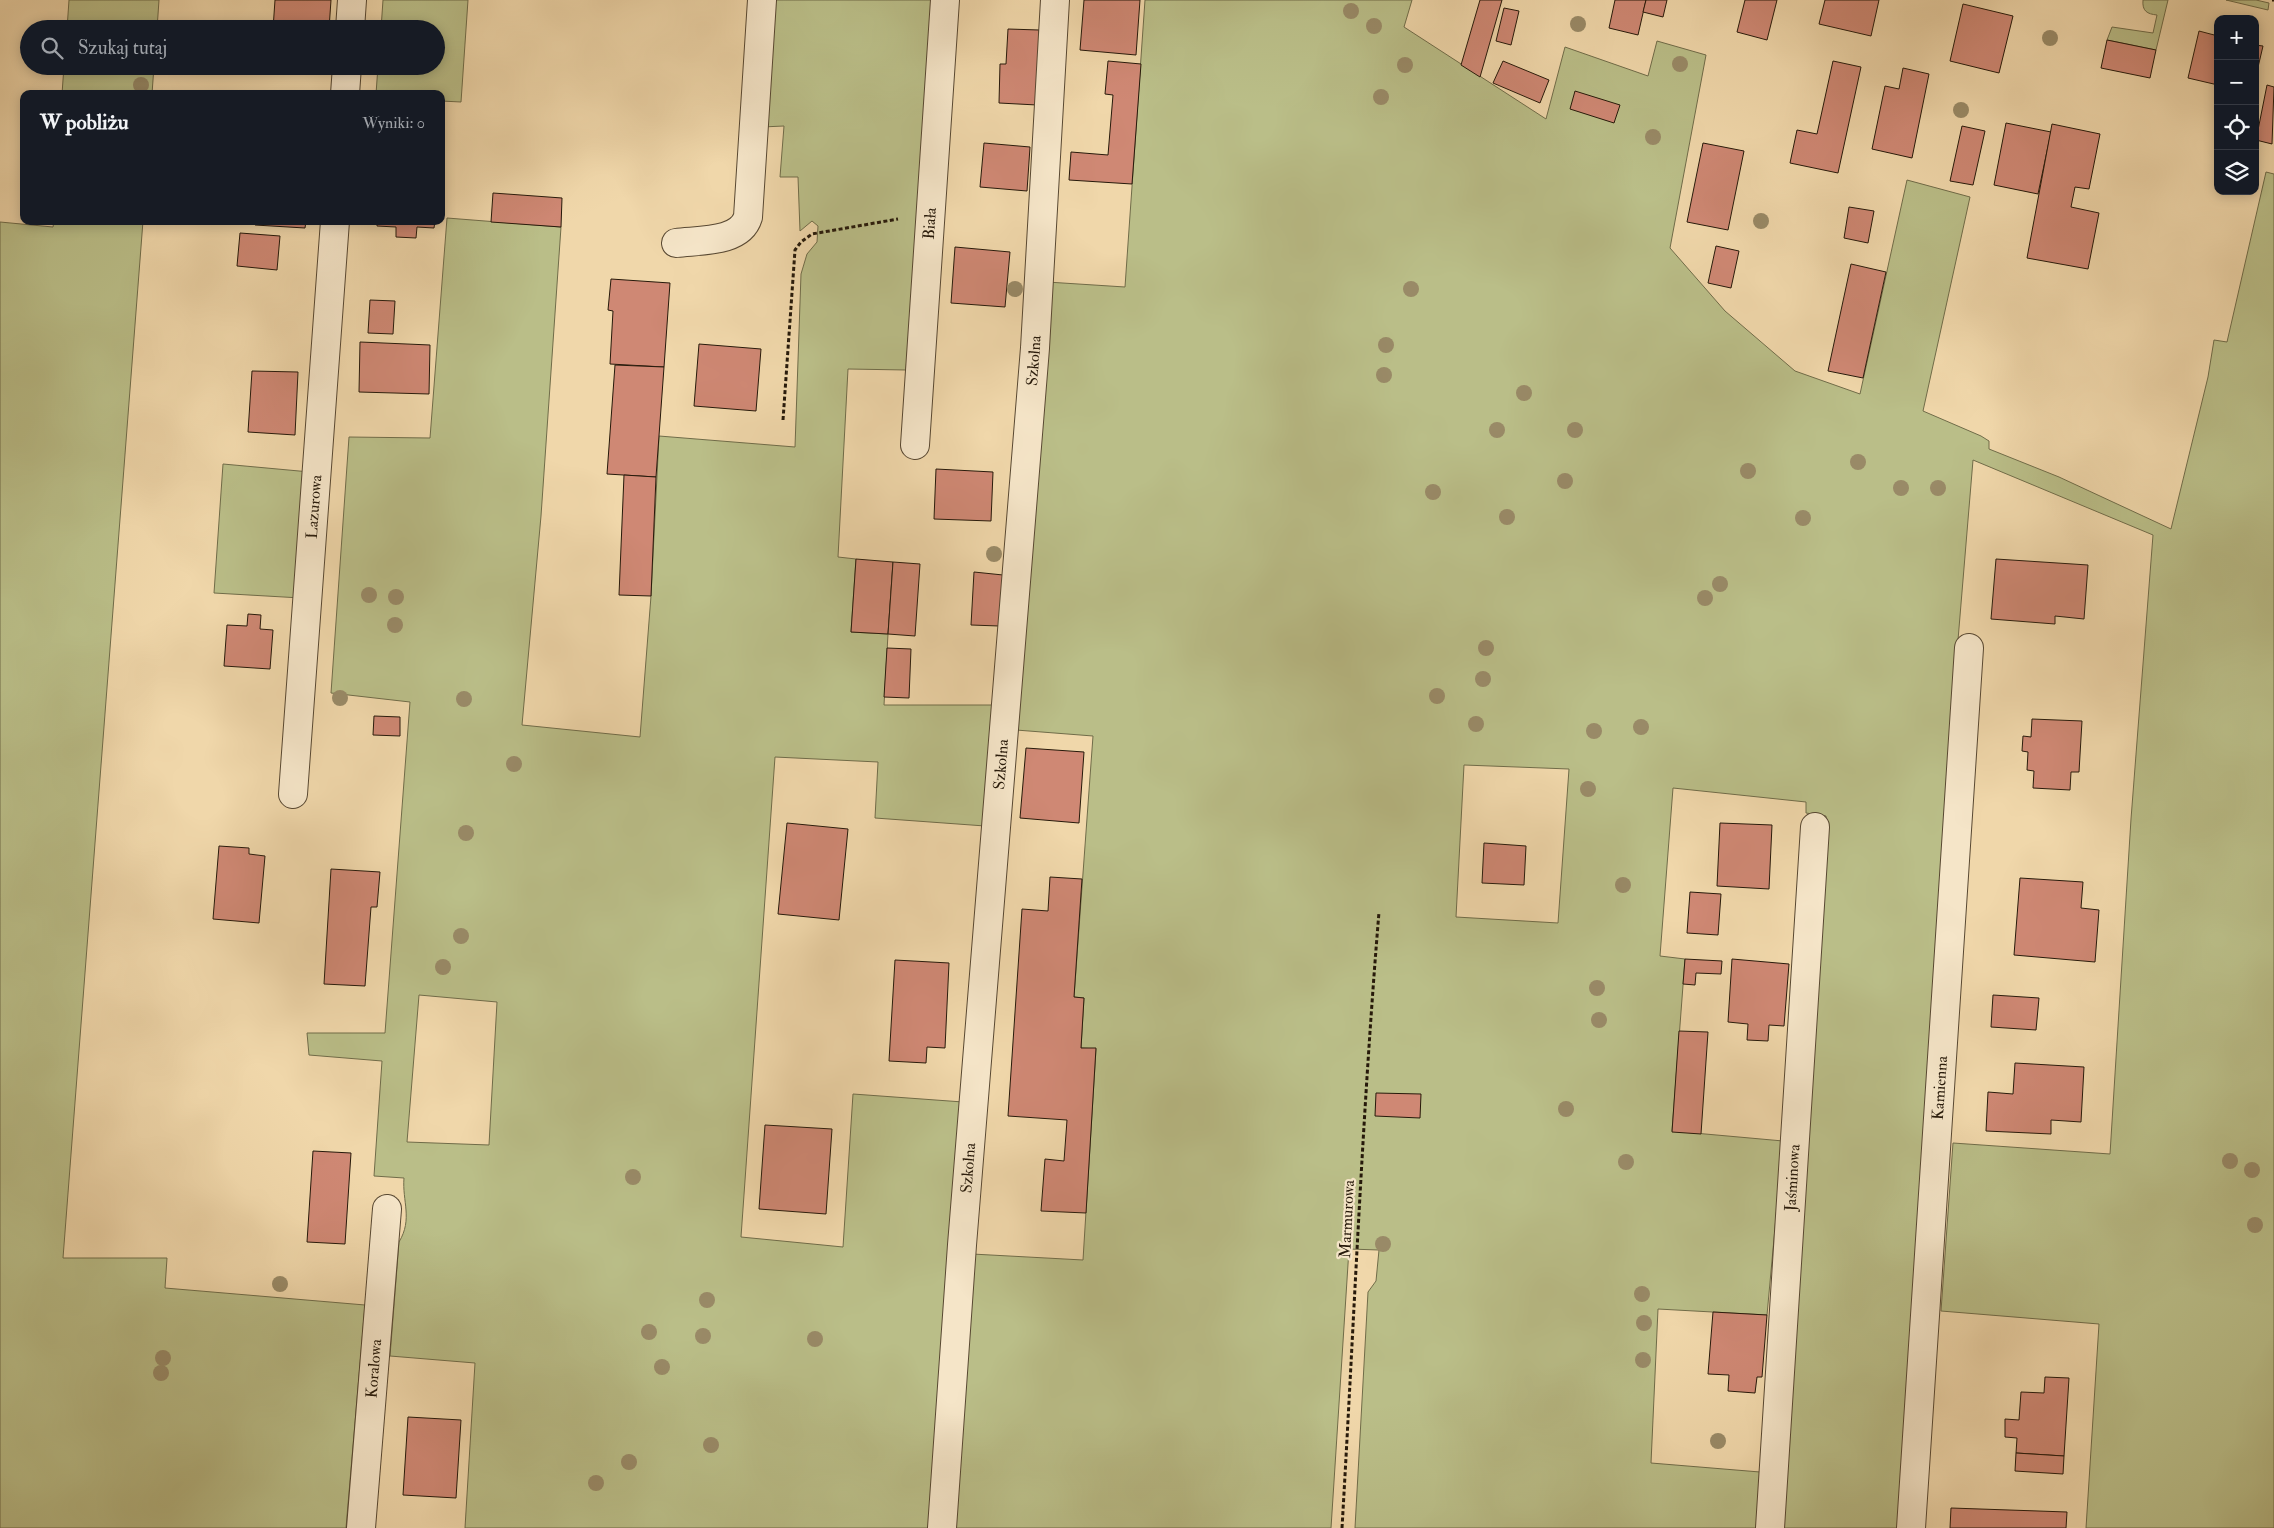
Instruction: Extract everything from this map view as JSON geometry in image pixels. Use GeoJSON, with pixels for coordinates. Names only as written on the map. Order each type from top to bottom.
{"type":"FeatureCollection","features":[{"type":"Feature","properties":{"kind":"street"},"geometry":{"type":"LineString","coordinates":[[351,20],[352,0]]}},
{"type":"Feature","properties":{"kind":"street"},"geometry":{"type":"LineString","coordinates":[[676,244],[736,234],[746,225],[762,0]]}},
{"type":"Feature","properties":{"kind":"street","name":"Biała"},"geometry":{"type":"LineString","coordinates":[[915,445],[945,0]]}},
{"type":"Feature","properties":{"kind":"street","name":"Szkolna"},"geometry":{"type":"LineString","coordinates":[[942,1528],[962,1245],[1035,348],[1055,0]]}},
{"type":"Feature","properties":{"kind":"street"},"geometry":{"type":"LineString","coordinates":[[345,90],[346,75]]}},
{"type":"Feature","properties":{"kind":"street","name":"Lazurowa"},"geometry":{"type":"LineString","coordinates":[[293,794],[335,225]]}},
{"type":"Feature","properties":{"kind":"street","name":"Kamienna"},"geometry":{"type":"LineString","coordinates":[[1912,1528],[1969,648]]}},
{"type":"Feature","properties":{"kind":"street","name":"Jaśminowa"},"geometry":{"type":"LineString","coordinates":[[1770,1528],[1815,827]]}},
{"type":"Feature","properties":{"kind":"street","name":"Koralowa"},"geometry":{"type":"LineString","coordinates":[[361,1528],[387,1210]]}},
{"type":"Feature","properties":{"kind":"path"},"geometry":{"type":"LineString","coordinates":[[783,420],[795,250],[801,242],[812,234],[930,213]]}},
{"type":"Feature","properties":{"kind":"path","name":"Marmurowa"},"geometry":{"type":"LineString","coordinates":[[1342,1528],[1368,1041],[1379,912]]}},
{"type":"Feature","properties":{"kind":"green space"},"geometry":{"type":"Polygon","coordinates":[[[69,0],[159,0],[158,20],[68,20],[69,0]]]}},
{"type":"Feature","properties":{"kind":"green space"},"geometry":{"type":"Polygon","coordinates":[[[383,0],[468,0],[461,102],[445,101],[445,90],[376,90],[377,75],[445,75],[445,20],[382,20],[383,0]]]}},
{"type":"Feature","properties":{"kind":"green space"},"geometry":{"type":"Polygon","coordinates":[[[771,0],[933,0],[906,370],[848,369],[838,557],[856,559],[851,632],[888,634],[884,705],[994,705],[985,826],[875,818],[878,762],[775,757],[741,1237],[843,1247],[853,1094],[963,1102],[930,1528],[465,1528],[475,1363],[390,1356],[399,1242],[405,1226],[406,1210],[404,1178],[374,1176],[382,1061],[309,1055],[307,1033],[385,1033],[410,702],[331,693],[349,437],[430,438],[447,218],[561,227],[541,516],[522,725],[640,737],[651,596],[659,436],[795,447],[801,274],[807,254],[817,242],[818,226],[812,221],[800,231],[798,177],[780,177],[784,126],[762,127],[771,0]],[[419,995],[407,1142],[489,1145],[497,1002],[419,995]]]}},
{"type":"Feature","properties":{"kind":"green space"},"geometry":{"type":"Polygon","coordinates":[[[1145,0],[1412,0],[1404,27],[1546,119],[1565,47],[1648,76],[1657,41],[1706,55],[1670,248],[1725,311],[1795,371],[1860,394],[1907,180],[1970,197],[1923,411],[1981,436],[1989,441],[1989,449],[2059,477],[2171,529],[2208,377],[2214,340],[2227,342],[2266,172],[2274,174],[2274,1528],[2086,1528],[2099,1324],[1941,1311],[1953,1143],[2110,1154],[2131,819],[2153,535],[1973,460],[1950,736],[1899,1528],[1780,1528],[1826,816],[1806,813],[1806,802],[1673,788],[1660,956],[1685,959],[1672,1131],[1783,1141],[1767,1315],[1658,1309],[1651,1463],[1760,1472],[1763,1528],[1355,1528],[1368,1292],[1376,1281],[1379,1250],[1349,1249],[1331,1528],[954,1528],[972,1254],[1083,1260],[1096,1049],[1081,1048],[1084,998],[1074,997],[1093,736],[1016,730],[1047,282],[1125,287],[1145,0]],[[1464,765],[1456,917],[1558,923],[1569,769],[1464,765]]]}},
{"type":"Feature","properties":{"kind":"green space"},"geometry":{"type":"Polygon","coordinates":[[[2143,0],[2168,0],[2156,50],[2107,40],[2112,27],[2153,33],[2157,15],[2146,11],[2143,7],[2143,0]]]}},
{"type":"Feature","properties":{"kind":"green space"},"geometry":{"type":"Polygon","coordinates":[[[2226,0],[2256,0],[2269,3],[2268,10],[2226,0]]]}},
{"type":"Feature","properties":{"kind":"green space"},"geometry":{"type":"Polygon","coordinates":[[[63,75],[153,75],[152,90],[62,90],[63,75]]]}},
{"type":"Feature","properties":{"kind":"green space"},"geometry":{"type":"Polygon","coordinates":[[[0,222],[53,227],[53,225],[143,225],[63,1258],[167,1258],[165,1288],[365,1305],[346,1528],[0,1528],[0,222]]]}},
{"type":"Feature","properties":{"kind":"green space"},"geometry":{"type":"Polygon","coordinates":[[[223,464],[310,472],[301,598],[214,593],[223,464]]]}},
{"type":"Feature","properties":{"kind":"building"},"geometry":{"type":"Polygon","coordinates":[[[275,0],[331,0],[330,20],[274,20],[275,0]]]}},
{"type":"Feature","properties":{"kind":"building"},"geometry":{"type":"Polygon","coordinates":[[[1084,0],[1140,0],[1136,55],[1080,50],[1084,0]]]}},
{"type":"Feature","properties":{"kind":"building"},"geometry":{"type":"Polygon","coordinates":[[[1480,0],[1502,0],[1480,77],[1461,65],[1480,0]]]}},
{"type":"Feature","properties":{"kind":"building"},"geometry":{"type":"Polygon","coordinates":[[[1615,0],[1646,0],[1638,35],[1609,28],[1615,0]]]}},
{"type":"Feature","properties":{"kind":"building"},"geometry":{"type":"Polygon","coordinates":[[[1646,0],[1667,0],[1663,17],[1643,12],[1646,0]]]}},
{"type":"Feature","properties":{"kind":"building"},"geometry":{"type":"Polygon","coordinates":[[[1745,0],[1777,0],[1767,40],[1737,32],[1745,0]]]}},
{"type":"Feature","properties":{"kind":"building"},"geometry":{"type":"Polygon","coordinates":[[[1825,0],[1879,0],[1871,36],[1819,24],[1825,0]]]}},
{"type":"Feature","properties":{"kind":"building"},"geometry":{"type":"Polygon","coordinates":[[[1963,4],[2013,16],[1999,73],[1950,61],[1963,4]]]}},
{"type":"Feature","properties":{"kind":"building"},"geometry":{"type":"Polygon","coordinates":[[[1504,8],[1519,11],[1511,45],[1496,41],[1504,8]]]}},
{"type":"Feature","properties":{"kind":"building"},"geometry":{"type":"Polygon","coordinates":[[[1008,29],[1039,30],[1037,105],[999,103],[1000,64],[1006,64],[1008,29]]]}},
{"type":"Feature","properties":{"kind":"building"},"geometry":{"type":"Polygon","coordinates":[[[2199,31],[2214,35],[2214,84],[2188,78],[2199,31]]]}},
{"type":"Feature","properties":{"kind":"building"},"geometry":{"type":"Polygon","coordinates":[[[2107,40],[2156,50],[2150,78],[2101,68],[2107,40]]]}},
{"type":"Feature","properties":{"kind":"building"},"geometry":{"type":"Polygon","coordinates":[[[2259,46],[2263,46],[2259,63],[2259,46]]]}},
{"type":"Feature","properties":{"kind":"building"},"geometry":{"type":"Polygon","coordinates":[[[1108,61],[1141,64],[1132,184],[1069,180],[1071,152],[1108,155],[1113,95],[1105,94],[1108,61]]]}},
{"type":"Feature","properties":{"kind":"building"},"geometry":{"type":"Polygon","coordinates":[[[1503,61],[1549,80],[1540,103],[1493,83],[1503,61]]]}},
{"type":"Feature","properties":{"kind":"building"},"geometry":{"type":"Polygon","coordinates":[[[1833,61],[1861,67],[1838,173],[1790,163],[1797,130],[1817,134],[1833,61]]]}},
{"type":"Feature","properties":{"kind":"building"},"geometry":{"type":"Polygon","coordinates":[[[1903,68],[1929,74],[1912,158],[1872,149],[1885,86],[1899,89],[1903,68]]]}},
{"type":"Feature","properties":{"kind":"building"},"geometry":{"type":"Polygon","coordinates":[[[2267,85],[2274,87],[2272,144],[2259,141],[2259,125],[2267,85]]]}},
{"type":"Feature","properties":{"kind":"building"},"geometry":{"type":"Polygon","coordinates":[[[1575,91],[1620,105],[1614,123],[1570,109],[1575,91]]]}},
{"type":"Feature","properties":{"kind":"building"},"geometry":{"type":"Polygon","coordinates":[[[2006,123],[2051,132],[2038,194],[1994,185],[2006,123]]]}},
{"type":"Feature","properties":{"kind":"building"},"geometry":{"type":"Polygon","coordinates":[[[2052,124],[2100,134],[2089,189],[2075,187],[2071,207],[2099,213],[2088,269],[2027,258],[2052,124]]]}},
{"type":"Feature","properties":{"kind":"building"},"geometry":{"type":"Polygon","coordinates":[[[1962,126],[1985,131],[1973,185],[1950,181],[1962,126]]]}},
{"type":"Feature","properties":{"kind":"building"},"geometry":{"type":"Polygon","coordinates":[[[984,143],[1030,147],[1027,191],[980,187],[984,143]]]}},
{"type":"Feature","properties":{"kind":"building"},"geometry":{"type":"Polygon","coordinates":[[[1703,143],[1744,151],[1728,230],[1687,222],[1703,143]]]}},
{"type":"Feature","properties":{"kind":"building"},"geometry":{"type":"Polygon","coordinates":[[[493,193],[562,198],[561,227],[491,222],[493,193]]]}},
{"type":"Feature","properties":{"kind":"building"},"geometry":{"type":"Polygon","coordinates":[[[1849,207],[1874,211],[1868,243],[1844,238],[1849,207]]]}},
{"type":"Feature","properties":{"kind":"building"},"geometry":{"type":"Polygon","coordinates":[[[255,225],[305,225],[305,228],[255,225]]]}},
{"type":"Feature","properties":{"kind":"building"},"geometry":{"type":"Polygon","coordinates":[[[434,225],[434,228],[417,227],[416,238],[396,237],[396,227],[377,226],[434,225]]]}},
{"type":"Feature","properties":{"kind":"building"},"geometry":{"type":"Polygon","coordinates":[[[240,233],[280,236],[277,270],[237,266],[240,233]]]}},
{"type":"Feature","properties":{"kind":"building"},"geometry":{"type":"Polygon","coordinates":[[[1716,246],[1739,251],[1731,288],[1708,283],[1716,246]]]}},
{"type":"Feature","properties":{"kind":"building"},"geometry":{"type":"Polygon","coordinates":[[[955,247],[1010,252],[1005,307],[951,303],[955,247]]]}},
{"type":"Feature","properties":{"kind":"building"},"geometry":{"type":"Polygon","coordinates":[[[1851,264],[1886,272],[1863,378],[1828,371],[1851,264]]]}},
{"type":"Feature","properties":{"kind":"building"},"geometry":{"type":"Polygon","coordinates":[[[611,279],[670,283],[664,367],[610,364],[613,311],[608,310],[611,279]]]}},
{"type":"Feature","properties":{"kind":"building"},"geometry":{"type":"Polygon","coordinates":[[[370,300],[395,301],[393,334],[368,333],[370,300]]]}},
{"type":"Feature","properties":{"kind":"building"},"geometry":{"type":"Polygon","coordinates":[[[360,342],[430,345],[429,394],[359,392],[360,342]]]}},
{"type":"Feature","properties":{"kind":"building"},"geometry":{"type":"Polygon","coordinates":[[[699,344],[761,349],[756,411],[694,406],[699,344]]]}},
{"type":"Feature","properties":{"kind":"building"},"geometry":{"type":"Polygon","coordinates":[[[615,365],[664,367],[656,477],[607,474],[615,365]]]}},
{"type":"Feature","properties":{"kind":"building"},"geometry":{"type":"Polygon","coordinates":[[[252,371],[298,372],[295,435],[248,432],[252,371]]]}},
{"type":"Feature","properties":{"kind":"building"},"geometry":{"type":"Polygon","coordinates":[[[936,469],[993,472],[991,521],[934,519],[936,469]]]}},
{"type":"Feature","properties":{"kind":"building"},"geometry":{"type":"Polygon","coordinates":[[[624,475],[656,477],[651,596],[619,595],[624,475]]]}},
{"type":"Feature","properties":{"kind":"building"},"geometry":{"type":"Polygon","coordinates":[[[856,559],[893,562],[888,634],[851,632],[856,559]]]}},
{"type":"Feature","properties":{"kind":"building"},"geometry":{"type":"Polygon","coordinates":[[[1996,559],[2088,565],[2084,619],[2055,616],[2055,624],[1991,619],[1996,559]]]}},
{"type":"Feature","properties":{"kind":"building"},"geometry":{"type":"Polygon","coordinates":[[[893,562],[920,564],[915,636],[888,634],[893,562]]]}},
{"type":"Feature","properties":{"kind":"building"},"geometry":{"type":"Polygon","coordinates":[[[974,572],[1003,575],[999,626],[971,625],[974,572]]]}},
{"type":"Feature","properties":{"kind":"building"},"geometry":{"type":"Polygon","coordinates":[[[248,614],[261,615],[260,629],[273,630],[270,669],[224,666],[227,625],[247,626],[248,614]]]}},
{"type":"Feature","properties":{"kind":"building"},"geometry":{"type":"Polygon","coordinates":[[[887,648],[911,649],[909,698],[884,697],[887,648]]]}},
{"type":"Feature","properties":{"kind":"building"},"geometry":{"type":"Polygon","coordinates":[[[374,716],[400,717],[400,736],[373,735],[374,716]]]}},
{"type":"Feature","properties":{"kind":"building"},"geometry":{"type":"Polygon","coordinates":[[[2032,719],[2082,721],[2079,772],[2071,772],[2070,790],[2033,788],[2034,771],[2027,770],[2028,752],[2022,751],[2023,736],[2031,737],[2032,719]]]}},
{"type":"Feature","properties":{"kind":"building"},"geometry":{"type":"Polygon","coordinates":[[[1026,748],[1084,752],[1079,823],[1020,818],[1026,748]]]}},
{"type":"Feature","properties":{"kind":"building"},"geometry":{"type":"Polygon","coordinates":[[[787,823],[848,829],[839,920],[778,914],[787,823]]]}},
{"type":"Feature","properties":{"kind":"building"},"geometry":{"type":"Polygon","coordinates":[[[1720,823],[1772,825],[1769,889],[1717,886],[1720,823]]]}},
{"type":"Feature","properties":{"kind":"building"},"geometry":{"type":"Polygon","coordinates":[[[1484,843],[1526,846],[1524,885],[1482,883],[1484,843]]]}},
{"type":"Feature","properties":{"kind":"building"},"geometry":{"type":"Polygon","coordinates":[[[219,846],[249,848],[249,854],[265,856],[259,923],[213,919],[219,846]]]}},
{"type":"Feature","properties":{"kind":"building"},"geometry":{"type":"Polygon","coordinates":[[[331,869],[380,872],[377,907],[371,907],[365,986],[324,984],[331,869]]]}},
{"type":"Feature","properties":{"kind":"building"},"geometry":{"type":"Polygon","coordinates":[[[1050,877],[1082,879],[1074,997],[1084,998],[1081,1048],[1096,1048],[1086,1213],[1041,1211],[1045,1159],[1064,1161],[1067,1120],[1008,1116],[1022,909],[1048,911],[1050,877]]]}},
{"type":"Feature","properties":{"kind":"building"},"geometry":{"type":"Polygon","coordinates":[[[2020,878],[2083,882],[2081,908],[2099,910],[2095,962],[2014,955],[2020,878]]]}},
{"type":"Feature","properties":{"kind":"building"},"geometry":{"type":"Polygon","coordinates":[[[1690,892],[1721,894],[1718,935],[1687,933],[1690,892]]]}},
{"type":"Feature","properties":{"kind":"building"},"geometry":{"type":"Polygon","coordinates":[[[1685,959],[1722,961],[1721,974],[1696,973],[1695,985],[1683,984],[1685,959]]]}},
{"type":"Feature","properties":{"kind":"building"},"geometry":{"type":"Polygon","coordinates":[[[1732,959],[1789,964],[1784,1026],[1769,1025],[1768,1041],[1747,1040],[1748,1024],[1728,1022],[1732,959]]]}},
{"type":"Feature","properties":{"kind":"building"},"geometry":{"type":"Polygon","coordinates":[[[895,960],[949,963],[945,1048],[927,1047],[926,1063],[889,1061],[895,960]]]}},
{"type":"Feature","properties":{"kind":"building"},"geometry":{"type":"Polygon","coordinates":[[[1993,995],[2039,998],[2036,1030],[1991,1027],[1993,995]]]}},
{"type":"Feature","properties":{"kind":"building"},"geometry":{"type":"Polygon","coordinates":[[[1679,1031],[1708,1032],[1701,1134],[1672,1132],[1679,1031]]]}},
{"type":"Feature","properties":{"kind":"building"},"geometry":{"type":"Polygon","coordinates":[[[2015,1063],[2084,1067],[2081,1122],[2051,1120],[2051,1134],[1986,1131],[1988,1092],[2013,1094],[2015,1063]]]}},
{"type":"Feature","properties":{"kind":"building"},"geometry":{"type":"Polygon","coordinates":[[[1376,1093],[1421,1094],[1420,1118],[1375,1116],[1376,1093]]]}},
{"type":"Feature","properties":{"kind":"building"},"geometry":{"type":"Polygon","coordinates":[[[765,1125],[832,1129],[826,1214],[759,1209],[765,1125]]]}},
{"type":"Feature","properties":{"kind":"building"},"geometry":{"type":"Polygon","coordinates":[[[313,1151],[351,1153],[345,1244],[307,1242],[313,1151]]]}},
{"type":"Feature","properties":{"kind":"building"},"geometry":{"type":"Polygon","coordinates":[[[1713,1312],[1767,1315],[1762,1377],[1757,1377],[1755,1393],[1728,1391],[1729,1375],[1708,1374],[1713,1312]]]}},
{"type":"Feature","properties":{"kind":"building"},"geometry":{"type":"Polygon","coordinates":[[[2045,1377],[2069,1378],[2064,1456],[2016,1453],[2017,1438],[2005,1437],[2005,1419],[2019,1420],[2021,1392],[2044,1393],[2045,1377]]]}},
{"type":"Feature","properties":{"kind":"building"},"geometry":{"type":"Polygon","coordinates":[[[408,1417],[461,1420],[456,1498],[403,1495],[408,1417]]]}},
{"type":"Feature","properties":{"kind":"building"},"geometry":{"type":"Polygon","coordinates":[[[2016,1453],[2064,1456],[2063,1474],[2015,1471],[2016,1453]]]}},
{"type":"Feature","properties":{"kind":"building"},"geometry":{"type":"Polygon","coordinates":[[[1951,1508],[2067,1512],[2066,1528],[1950,1528],[1951,1508]]]}}]}
